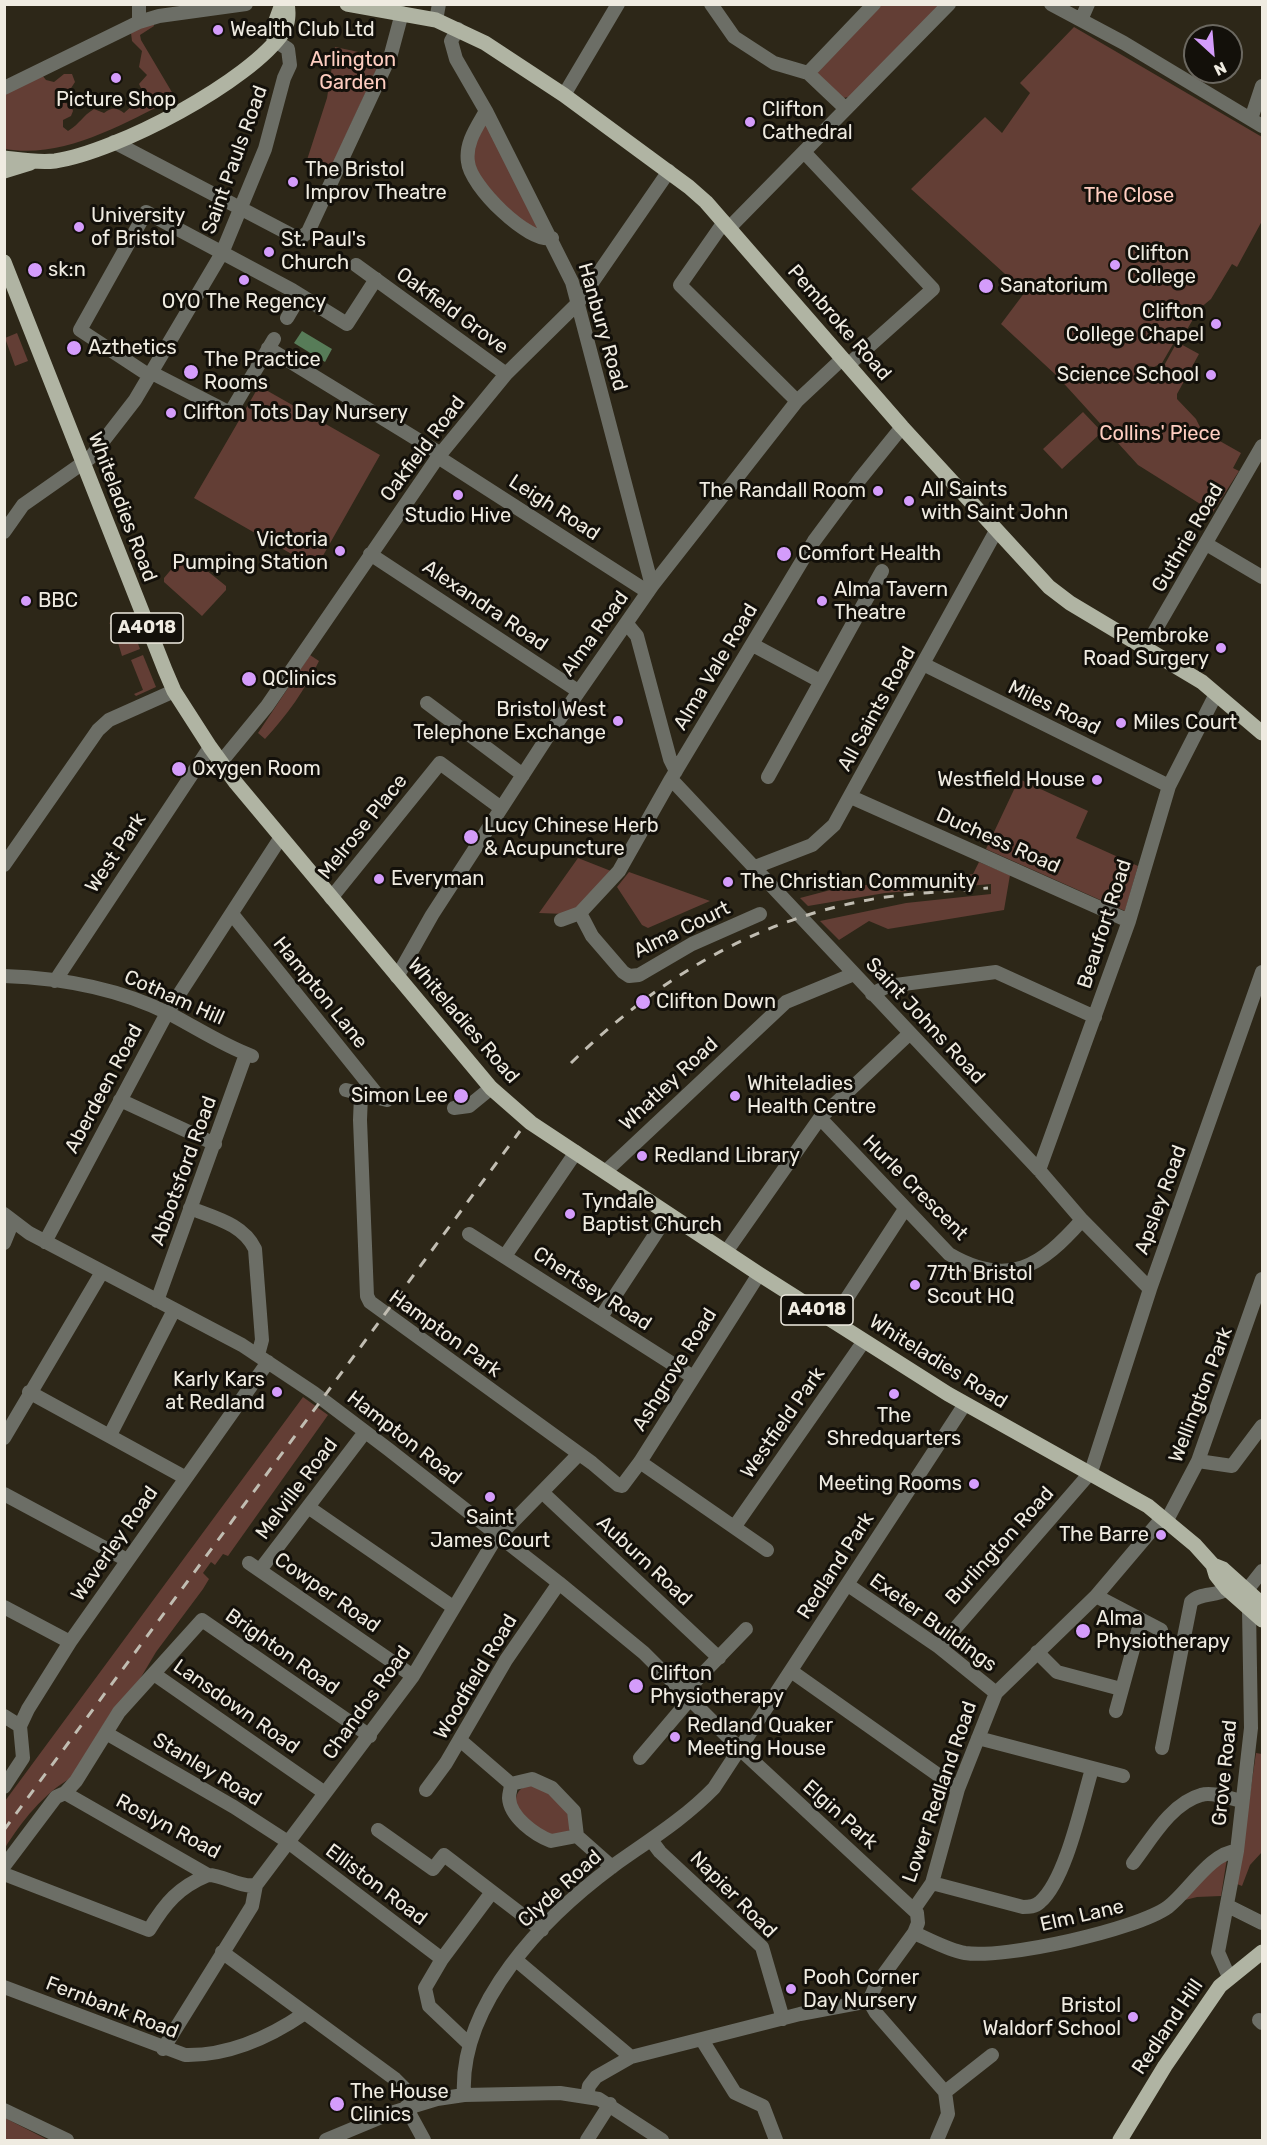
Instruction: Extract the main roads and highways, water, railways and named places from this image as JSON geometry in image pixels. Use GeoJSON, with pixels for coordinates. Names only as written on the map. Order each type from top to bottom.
{"type":"FeatureCollection","features":[{"type":"Feature","properties":{"kind":"main road"},"geometry":{"type":"LineString","coordinates":[[274,40],[274,26],[282,4]]}},
{"type":"Feature","properties":{"kind":"main road"},"geometry":{"type":"LineString","coordinates":[[4,158],[55,161],[114,142],[183,110],[234,76],[261,45],[274,40],[284,31],[289,13],[287,4]]}},
{"type":"Feature","properties":{"kind":"main road","name":"Pembroke Road"},"geometry":{"type":"LineString","coordinates":[[347,4],[402,13],[438,12],[458,29],[513,60],[564,95],[669,171],[706,202],[902,428],[1049,587],[1070,603],[1216,694],[1263,733]]}},
{"type":"Feature","properties":{"kind":"main road"},"geometry":{"type":"LineString","coordinates":[[4,171],[35,161]]}},
{"type":"Feature","properties":{"kind":"main road","name":"Whiteladies Road"},"geometry":{"type":"LineString","coordinates":[[4,262],[82,464],[174,691],[220,762],[490,1088],[531,1123],[832,1321],[965,1404],[1086,1470],[1165,1518],[1213,1565],[1223,1569],[1246,1590],[1263,1620]]}},
{"type":"Feature","properties":{"kind":"main road","name":"Whiteladies Road"},"geometry":{"type":"LineString","coordinates":[[1213,1565],[1216,1575],[1227,1589],[1256,1606]]}},
{"type":"Feature","properties":{"kind":"main road","name":"Redland Hill"},"geometry":{"type":"LineString","coordinates":[[1121,2139],[1165,2066],[1229,1977],[1263,1952]]}},
{"type":"Feature","properties":{"kind":"railway"},"geometry":{"type":"LineString","coordinates":[[571,1063],[639,1004],[712,956],[751,937],[792,920],[834,907],[879,898],[988,888]]}},
{"type":"Feature","properties":{"kind":"railway"},"geometry":{"type":"LineString","coordinates":[[4,1830],[520,1131]]}},
{"type":"Feature","properties":{"kind":"place","name":"Wealth Club Ltd"},"geometry":{"type":"Point","coordinates":[218,30]}},
{"type":"Feature","properties":{"kind":"place","name":"Picture Shop"},"geometry":{"type":"Point","coordinates":[116,78]}},
{"type":"Feature","properties":{"kind":"place","name":"Clifton Cathedral"},"geometry":{"type":"Point","coordinates":[750,122]}},
{"type":"Feature","properties":{"kind":"place","name":"The Bristol Improv Theatre"},"geometry":{"type":"Point","coordinates":[293,182]}},
{"type":"Feature","properties":{"kind":"place","name":"University of Bristol"},"geometry":{"type":"Point","coordinates":[79,227]}},
{"type":"Feature","properties":{"kind":"place","name":"St. Paul's Church"},"geometry":{"type":"Point","coordinates":[269,252]}},
{"type":"Feature","properties":{"kind":"place","name":"Clifton College"},"geometry":{"type":"Point","coordinates":[1115,265]}},
{"type":"Feature","properties":{"kind":"place","name":"sk:n"},"geometry":{"type":"Point","coordinates":[35,270]}},
{"type":"Feature","properties":{"kind":"place","name":"OYO The Regency"},"geometry":{"type":"Point","coordinates":[244,280]}},
{"type":"Feature","properties":{"kind":"place","name":"Sanatorium"},"geometry":{"type":"Point","coordinates":[986,286]}},
{"type":"Feature","properties":{"kind":"place","name":"Clifton College Chapel"},"geometry":{"type":"Point","coordinates":[1216,324]}},
{"type":"Feature","properties":{"kind":"place","name":"Azthetics"},"geometry":{"type":"Point","coordinates":[74,348]}},
{"type":"Feature","properties":{"kind":"place","name":"The Practice Rooms"},"geometry":{"type":"Point","coordinates":[191,372]}},
{"type":"Feature","properties":{"kind":"place","name":"Science School"},"geometry":{"type":"Point","coordinates":[1211,375]}},
{"type":"Feature","properties":{"kind":"place","name":"Clifton Tots Day Nursery"},"geometry":{"type":"Point","coordinates":[171,413]}},
{"type":"Feature","properties":{"kind":"place","name":"The Randall Room"},"geometry":{"type":"Point","coordinates":[878,491]}},
{"type":"Feature","properties":{"kind":"place","name":"Studio Hive"},"geometry":{"type":"Point","coordinates":[458,495]}},
{"type":"Feature","properties":{"kind":"place","name":"All Saints with Saint John"},"geometry":{"type":"Point","coordinates":[909,501]}},
{"type":"Feature","properties":{"kind":"place","name":"Victoria Pumping Station"},"geometry":{"type":"Point","coordinates":[340,551]}},
{"type":"Feature","properties":{"kind":"place","name":"Comfort Health"},"geometry":{"type":"Point","coordinates":[784,554]}},
{"type":"Feature","properties":{"kind":"place","name":"BBC"},"geometry":{"type":"Point","coordinates":[26,601]}},
{"type":"Feature","properties":{"kind":"place","name":"Alma Tavern Theatre"},"geometry":{"type":"Point","coordinates":[822,601]}},
{"type":"Feature","properties":{"kind":"place","name":"Pembroke Road Surgery"},"geometry":{"type":"Point","coordinates":[1221,648]}},
{"type":"Feature","properties":{"kind":"place","name":"QClinics"},"geometry":{"type":"Point","coordinates":[249,679]}},
{"type":"Feature","properties":{"kind":"place","name":"Bristol West Telephone Exchange"},"geometry":{"type":"Point","coordinates":[618,721]}},
{"type":"Feature","properties":{"kind":"place","name":"Miles Court"},"geometry":{"type":"Point","coordinates":[1121,723]}},
{"type":"Feature","properties":{"kind":"place","name":"Oxygen Room"},"geometry":{"type":"Point","coordinates":[179,769]}},
{"type":"Feature","properties":{"kind":"place","name":"Westfield House"},"geometry":{"type":"Point","coordinates":[1097,780]}},
{"type":"Feature","properties":{"kind":"place","name":"Lucy Chinese Herb & Acupuncture"},"geometry":{"type":"Point","coordinates":[471,837]}},
{"type":"Feature","properties":{"kind":"place","name":"Everyman"},"geometry":{"type":"Point","coordinates":[379,879]}},
{"type":"Feature","properties":{"kind":"place","name":"The Christian Community"},"geometry":{"type":"Point","coordinates":[728,882]}},
{"type":"Feature","properties":{"kind":"place","name":"Clifton Down"},"geometry":{"type":"Point","coordinates":[643,1002]}},
{"type":"Feature","properties":{"kind":"place","name":"Simon Lee"},"geometry":{"type":"Point","coordinates":[461,1096]}},
{"type":"Feature","properties":{"kind":"place","name":"Whiteladies Health Centre"},"geometry":{"type":"Point","coordinates":[735,1096]}},
{"type":"Feature","properties":{"kind":"place","name":"Redland Library"},"geometry":{"type":"Point","coordinates":[642,1156]}},
{"type":"Feature","properties":{"kind":"place","name":"Tyndale Baptist Church"},"geometry":{"type":"Point","coordinates":[570,1214]}},
{"type":"Feature","properties":{"kind":"place","name":"77th Bristol Scout HQ"},"geometry":{"type":"Point","coordinates":[915,1285]}},
{"type":"Feature","properties":{"kind":"place","name":"Karly Kars at Redland"},"geometry":{"type":"Point","coordinates":[277,1392]}},
{"type":"Feature","properties":{"kind":"place","name":"The Shredquarters"},"geometry":{"type":"Point","coordinates":[894,1394]}},
{"type":"Feature","properties":{"kind":"place","name":"Meeting Rooms"},"geometry":{"type":"Point","coordinates":[974,1484]}},
{"type":"Feature","properties":{"kind":"place","name":"Saint James Court"},"geometry":{"type":"Point","coordinates":[490,1497]}},
{"type":"Feature","properties":{"kind":"place","name":"The Barre"},"geometry":{"type":"Point","coordinates":[1161,1535]}},
{"type":"Feature","properties":{"kind":"place","name":"Alma Physiotherapy"},"geometry":{"type":"Point","coordinates":[1083,1631]}},
{"type":"Feature","properties":{"kind":"place","name":"Clifton Physiotherapy"},"geometry":{"type":"Point","coordinates":[636,1686]}},
{"type":"Feature","properties":{"kind":"place","name":"Redland Quaker Meeting House"},"geometry":{"type":"Point","coordinates":[675,1737]}},
{"type":"Feature","properties":{"kind":"place","name":"Pooh Corner Day Nursery"},"geometry":{"type":"Point","coordinates":[791,1989]}},
{"type":"Feature","properties":{"kind":"place","name":"Bristol Waldorf School"},"geometry":{"type":"Point","coordinates":[1133,2017]}},
{"type":"Feature","properties":{"kind":"place","name":"The House Clinics"},"geometry":{"type":"Point","coordinates":[337,2104]}},
{"type":"Feature","properties":{"kind":"park label","name":"Arlington Garden"},"geometry":{"type":"Point","coordinates":[353,72]}},
{"type":"Feature","properties":{"kind":"park label","name":"The Close"},"geometry":{"type":"Point","coordinates":[1129,196]}},
{"type":"Feature","properties":{"kind":"park label","name":"Collins' Piece"},"geometry":{"type":"Point","coordinates":[1160,434]}}]}
